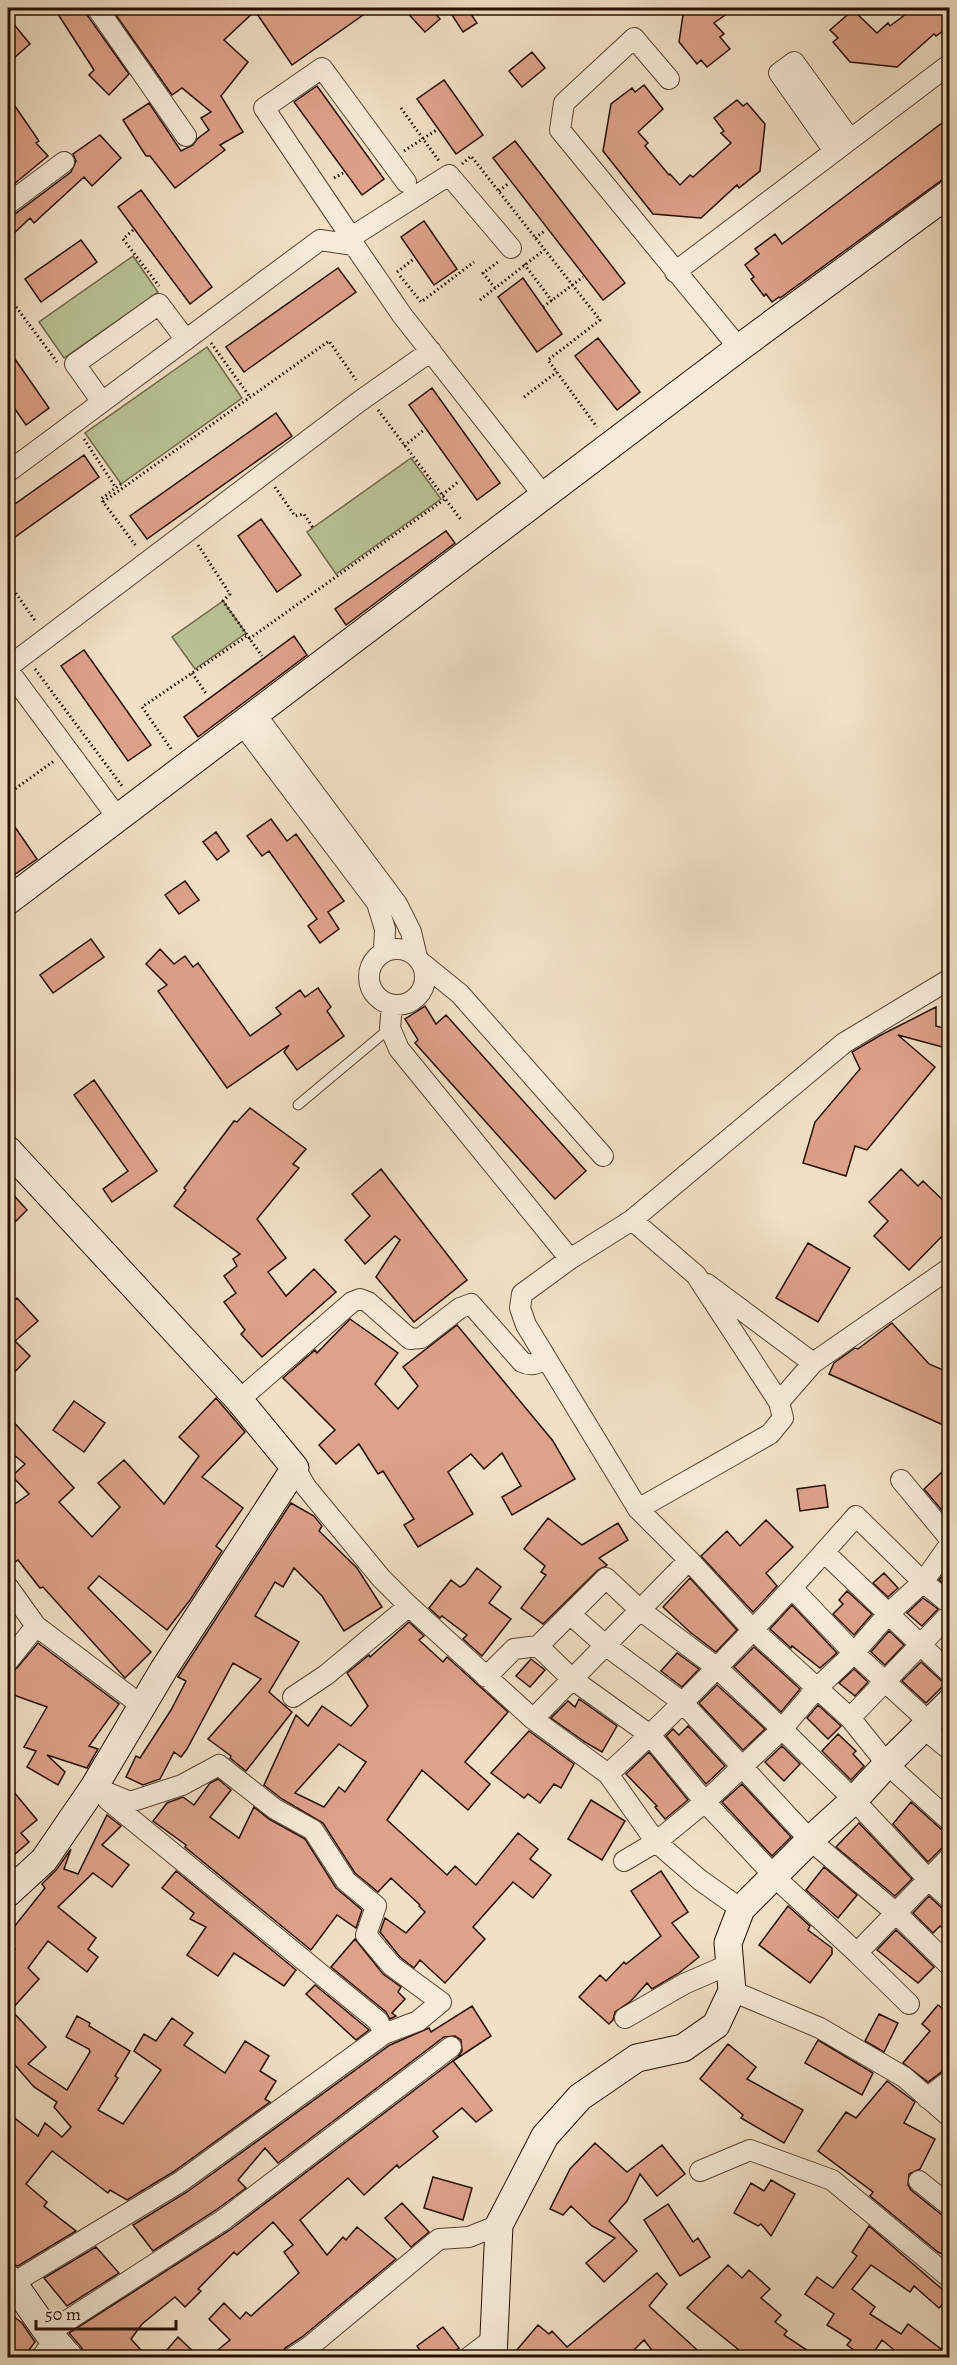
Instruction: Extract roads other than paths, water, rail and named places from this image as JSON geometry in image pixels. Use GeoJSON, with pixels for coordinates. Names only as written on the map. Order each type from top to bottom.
{"type":"FeatureCollection","features":[{"type":"Feature","properties":{"kind":"street"},"geometry":{"type":"LineString","coordinates":[[97,8],[186,136]]}},
{"type":"Feature","properties":{"kind":"street"},"geometry":{"type":"LineString","coordinates":[[669,79],[634,38],[564,103],[560,130],[739,348]]}},
{"type":"Feature","properties":{"kind":"street"},"geometry":{"type":"LineString","coordinates":[[834,152],[779,73],[794,62],[850,139]]}},
{"type":"Feature","properties":{"kind":"street"},"geometry":{"type":"LineString","coordinates":[[675,272],[950,64]]}},
{"type":"Feature","properties":{"kind":"street"},"geometry":{"type":"LineString","coordinates":[[406,182],[322,68],[264,108],[346,240],[354,245],[402,315],[544,496]]}},
{"type":"Feature","properties":{"kind":"street"},"geometry":{"type":"LineString","coordinates":[[8,204],[64,162]]}},
{"type":"Feature","properties":{"kind":"street"},"geometry":{"type":"LineString","coordinates":[[10,466],[102,402],[320,240],[346,240],[443,168],[511,248]]}},
{"type":"Feature","properties":{"kind":"street"},"geometry":{"type":"LineString","coordinates":[[8,901],[739,348],[950,193]]}},
{"type":"Feature","properties":{"kind":"street"},"geometry":{"type":"LineString","coordinates":[[102,402],[75,364],[159,304],[186,340]]}},
{"type":"Feature","properties":{"kind":"street"},"geometry":{"type":"LineString","coordinates":[[118,818],[8,668],[360,400],[431,351]]}},
{"type":"Feature","properties":{"kind":"street"},"geometry":{"type":"LineString","coordinates":[[249,719],[397,904],[411,932],[425,982],[422,990],[410,1002],[392,1005],[377,997],[369,981],[372,964],[384,951],[385,929],[376,903],[249,719]]}},
{"type":"Feature","properties":{"kind":"street"},"geometry":{"type":"LineString","coordinates":[[384,951],[402,949],[460,994],[603,1156]]}},
{"type":"Feature","properties":{"kind":"street"},"geometry":{"type":"LineString","coordinates":[[950,979],[844,1043],[632,1220],[570,1259],[522,1294],[520,1302],[526,1325],[638,1509],[689,1560],[752,1629],[850,1718],[887,1764],[950,1821]]}},
{"type":"Feature","properties":{"kind":"street"},"geometry":{"type":"LineString","coordinates":[[392,1005],[390,1028],[399,1049],[570,1259]]}},
{"type":"Feature","properties":{"kind":"street"},"geometry":{"type":"LineString","coordinates":[[8,1150],[239,1400],[381,1578],[533,1719],[608,1774],[656,1842],[699,1880],[741,1909]]}},
{"type":"Feature","properties":{"kind":"street"},"geometry":{"type":"LineString","coordinates":[[632,1220],[696,1275],[813,1363]]}},
{"type":"Feature","properties":{"kind":"street"},"geometry":{"type":"LineString","coordinates":[[779,1402],[813,1363],[950,1268]]}},
{"type":"Feature","properties":{"kind":"street"},"geometry":{"type":"LineString","coordinates":[[638,1509],[770,1434],[783,1418],[779,1402],[696,1275]]}},
{"type":"Feature","properties":{"kind":"street"},"geometry":{"type":"LineString","coordinates":[[239,1400],[352,1302],[360,1299],[368,1302],[410,1339],[416,1340],[460,1308],[471,1304],[522,1362],[534,1365],[547,1359]]}},
{"type":"Feature","properties":{"kind":"street"},"geometry":{"type":"LineString","coordinates":[[8,1893],[44,1860],[94,1787],[141,1705],[295,1468]]}},
{"type":"Feature","properties":{"kind":"street"},"geometry":{"type":"LineString","coordinates":[[901,1480],[950,1539]]}},
{"type":"Feature","properties":{"kind":"street"},"geometry":{"type":"LineString","coordinates":[[608,1774],[650,1735],[792,1588],[856,1516],[923,1582],[950,1604]]}},
{"type":"Feature","properties":{"kind":"street"},"geometry":{"type":"LineString","coordinates":[[624,1861],[656,1842],[705,1802],[782,1729],[816,1689],[854,1653],[889,1613],[923,1582],[950,1544]]}},
{"type":"Feature","properties":{"kind":"street"},"geometry":{"type":"LineString","coordinates":[[824,1552],[950,1673]]}},
{"type":"Feature","properties":{"kind":"street"},"geometry":{"type":"LineString","coordinates":[[533,1719],[689,1560]]}},
{"type":"Feature","properties":{"kind":"street"},"geometry":{"type":"LineString","coordinates":[[486,1677],[514,1649],[538,1646],[606,1578],[640,1610],[716,1667],[854,1800],[927,1878],[950,1899]]}},
{"type":"Feature","properties":{"kind":"street"},"geometry":{"type":"LineString","coordinates":[[8,1587],[36,1626],[141,1705]]}},
{"type":"Feature","properties":{"kind":"street"},"geometry":{"type":"LineString","coordinates":[[792,1588],[950,1750]]}},
{"type":"Feature","properties":{"kind":"street"},"geometry":{"type":"LineString","coordinates":[[293,1697],[326,1675],[410,1606]]}},
{"type":"Feature","properties":{"kind":"street"},"geometry":{"type":"LineString","coordinates":[[850,1718],[950,1614]]}},
{"type":"Feature","properties":{"kind":"street"},"geometry":{"type":"LineString","coordinates":[[571,1615],[605,1645],[682,1702],[810,1840],[896,1913],[950,1966]]}},
{"type":"Feature","properties":{"kind":"street"},"geometry":{"type":"LineString","coordinates":[[8,1661],[36,1626]]}},
{"type":"Feature","properties":{"kind":"street"},"geometry":{"type":"LineString","coordinates":[[538,1646],[572,1679],[650,1735],[705,1802],[775,1877],[909,2004]]}},
{"type":"Feature","properties":{"kind":"street"},"geometry":{"type":"LineString","coordinates":[[468,2358],[493,2348],[499,2225],[545,2136],[580,2097],[637,2058],[683,2048],[716,2025],[732,1991],[728,1943],[741,1909],[854,1800],[950,1702]]}},
{"type":"Feature","properties":{"kind":"street"},"geometry":{"type":"LineString","coordinates":[[94,1787],[130,1802],[182,1785],[219,1765],[275,1809],[312,1830],[346,1881],[376,1906],[366,1935],[392,1965],[441,2002],[418,2020],[384,2034],[180,2182],[10,2281],[53,2347],[452,2046]]}},
{"type":"Feature","properties":{"kind":"street"},"geometry":{"type":"LineString","coordinates":[[94,1787],[378,2021],[384,2034]]}},
{"type":"Feature","properties":{"kind":"street"},"geometry":{"type":"LineString","coordinates":[[857,1953],[927,1878],[950,1857]]}},
{"type":"Feature","properties":{"kind":"street"},"geometry":{"type":"LineString","coordinates":[[626,2018],[684,1984],[730,1965]]}},
{"type":"Feature","properties":{"kind":"street"},"geometry":{"type":"LineString","coordinates":[[732,1991],[820,2028],[904,2077],[950,2117]]}},
{"type":"Feature","properties":{"kind":"street"},"geometry":{"type":"LineString","coordinates":[[927,2098],[950,2080]]}},
{"type":"Feature","properties":{"kind":"street"},"geometry":{"type":"LineString","coordinates":[[700,2171],[750,2150],[831,2180],[950,2278]]}},
{"type":"Feature","properties":{"kind":"street"},"geometry":{"type":"LineString","coordinates":[[919,2181],[950,2206]]}},
{"type":"Feature","properties":{"kind":"street"},"geometry":{"type":"LineString","coordinates":[[292,2358],[309,2347],[440,2239],[469,2236],[499,2225]]}},
{"type":"Feature","properties":{"kind":"lane"},"geometry":{"type":"LineString","coordinates":[[298,1105],[390,1028]]}}]}
